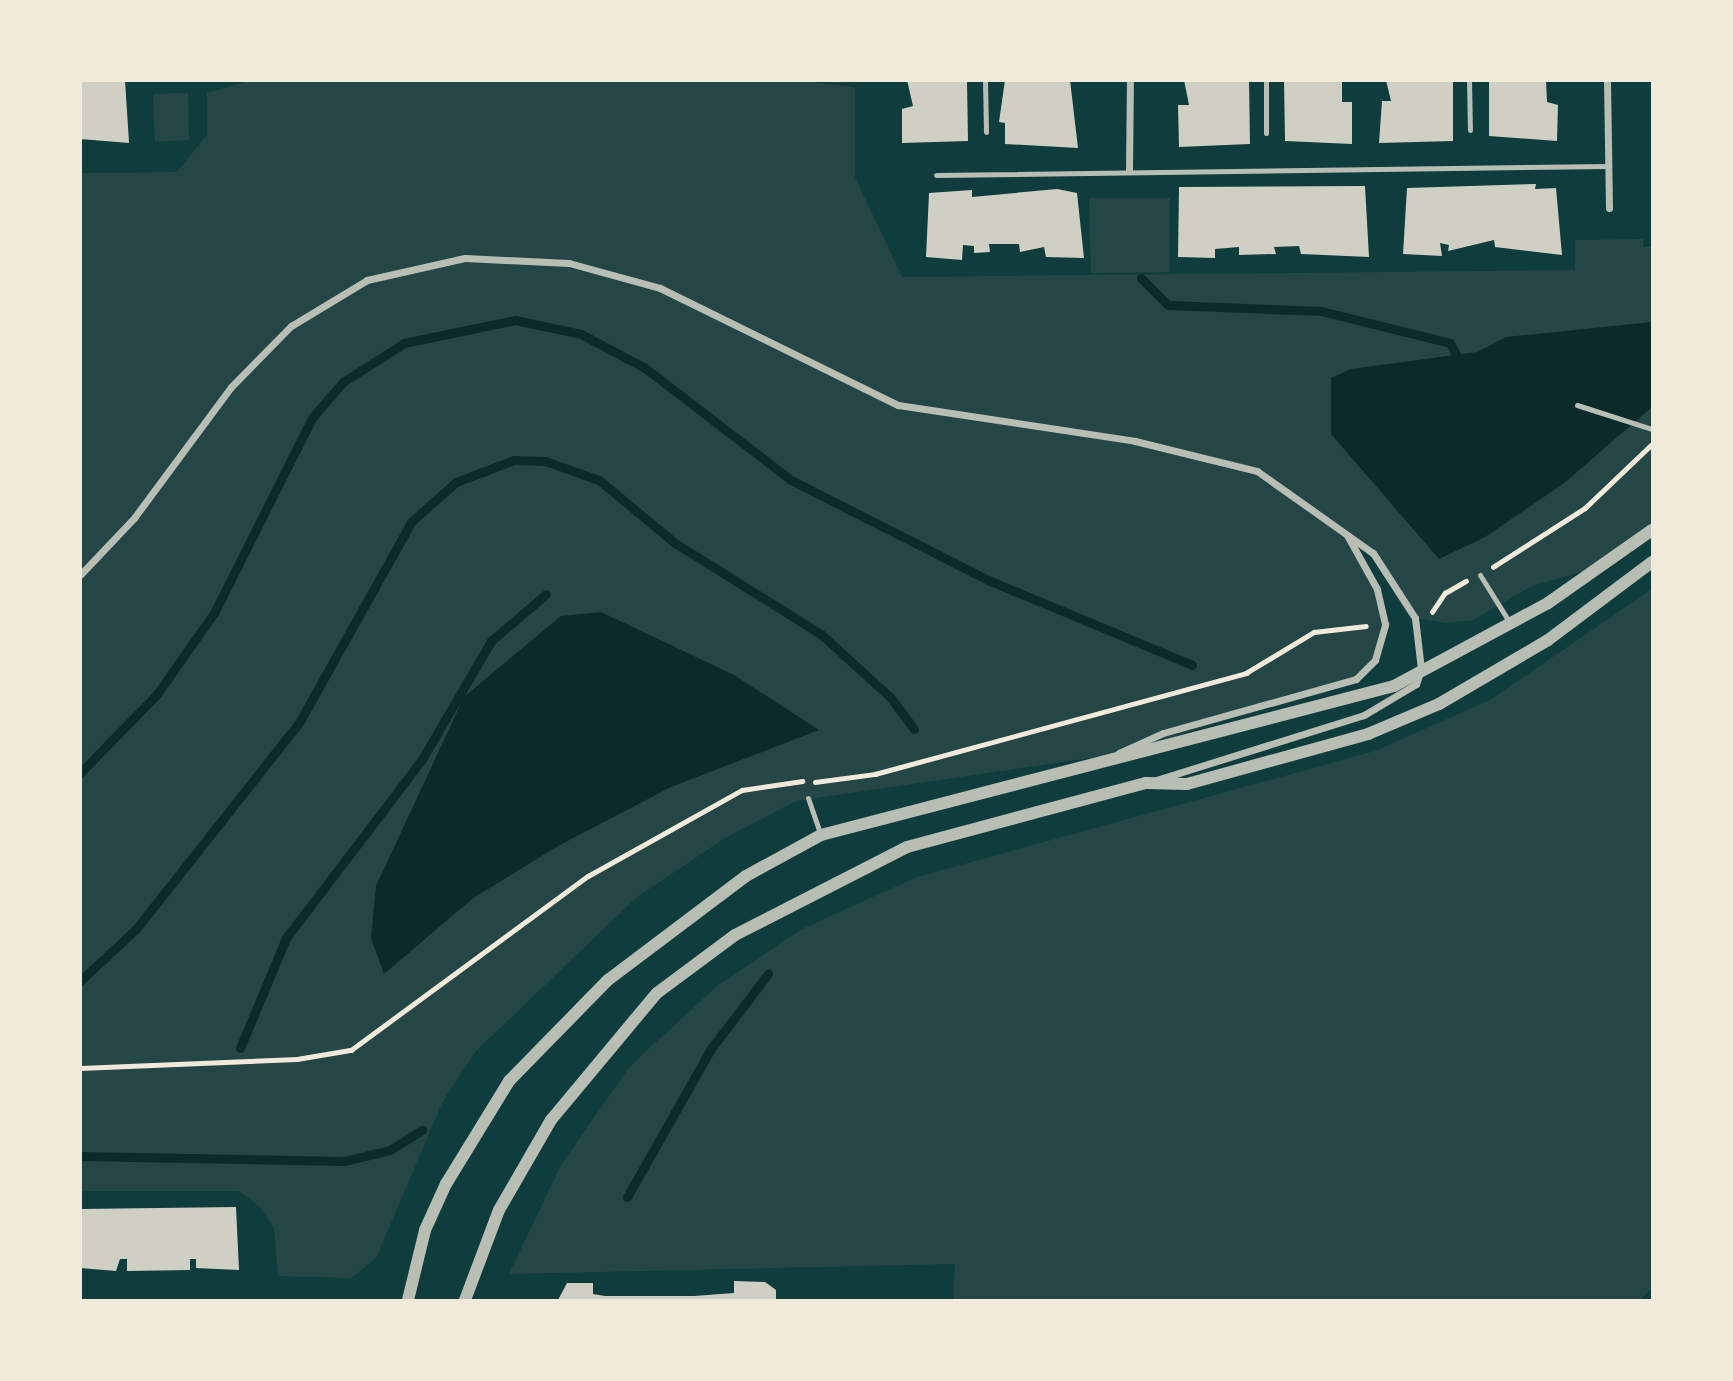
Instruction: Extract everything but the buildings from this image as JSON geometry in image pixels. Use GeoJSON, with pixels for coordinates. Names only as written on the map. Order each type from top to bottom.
{"type":"FeatureCollection","features":[{"type":"Feature","properties":{"kind":"street"},"geometry":{"type":"LineString","coordinates":[[1129,172],[1130,80]]}},
{"type":"Feature","properties":{"kind":"street"},"geometry":{"type":"LineString","coordinates":[[1606,80],[1609,208]]}},
{"type":"Feature","properties":{"kind":"street"},"geometry":{"type":"LineString","coordinates":[[80,575],[134,518],[231,387],[291,326],[367,280],[465,258],[569,263],[660,288],[898,405],[1135,441],[1257,471],[1345,531],[1393,577],[1415,618],[1421,669],[1400,699],[1373,711],[1146,783],[907,847],[786,903],[697,962],[610,1042],[551,1120],[499,1210],[465,1300]]}},
{"type":"Feature","properties":{"kind":"street"},"geometry":{"type":"LineString","coordinates":[[1117,754],[1158,750],[1394,685],[1511,625],[1653,530]]}},
{"type":"Feature","properties":{"kind":"street"},"geometry":{"type":"LineString","coordinates":[[408,1300],[441,1196],[509,1081],[600,988],[680,920],[821,835],[1117,754],[1163,733],[1356,679],[1375,660],[1385,624],[1377,589],[1345,531]]}},
{"type":"Feature","properties":{"kind":"street"},"geometry":{"type":"LineString","coordinates":[[1146,783],[1186,784],[1319,749],[1439,704],[1548,640],[1653,562]]}},
{"type":"Feature","properties":{"kind":"lane"},"geometry":{"type":"LineString","coordinates":[[985,80],[986,132]]}},
{"type":"Feature","properties":{"kind":"lane"},"geometry":{"type":"LineString","coordinates":[[1266,80],[1266,133]]}},
{"type":"Feature","properties":{"kind":"lane"},"geometry":{"type":"LineString","coordinates":[[1469,80],[1470,130]]}},
{"type":"Feature","properties":{"kind":"lane"},"geometry":{"type":"LineString","coordinates":[[936,175],[1608,166]]}},
{"type":"Feature","properties":{"kind":"lane"},"geometry":{"type":"LineString","coordinates":[[1577,405],[1653,429]]}},
{"type":"Feature","properties":{"kind":"lane"},"geometry":{"type":"LineString","coordinates":[[1480,575],[1511,625]]}},
{"type":"Feature","properties":{"kind":"lane"},"geometry":{"type":"LineString","coordinates":[[808,798],[821,835]]}},
{"type":"Feature","properties":{"kind":"path"},"geometry":{"type":"LineString","coordinates":[[1433,612],[1445,593],[1480,575],[1585,508],[1653,444]]}},
{"type":"Feature","properties":{"kind":"path"},"geometry":{"type":"LineString","coordinates":[[80,1068],[297,1059],[351,1051],[588,876],[742,790],[766,782],[875,774],[1246,673],[1314,632],[1364,625]]}},
{"type":"Feature","properties":{"kind":"shaded area"},"geometry":{"type":"Polygon","coordinates":[[[792,80],[855,87],[855,177],[902,277],[1575,270],[1575,240],[1643,239],[1643,247],[1652,247],[1652,530],[1610,564],[1532,586],[1473,620],[1446,623],[1415,618],[1393,577],[1346,532],[1377,589],[1385,624],[1375,660],[1356,679],[1117,754],[796,801],[725,838],[637,897],[476,1051],[443,1101],[376,1258],[351,1278],[278,1276],[274,1228],[259,1206],[238,1191],[81,1191],[80,173],[177,172],[207,135],[207,93],[249,81],[792,80]]]}},
{"type":"Feature","properties":{"kind":"shaded area"},"geometry":{"type":"Polygon","coordinates":[[[188,93],[189,140],[155,142],[153,94],[188,93]]]}},
{"type":"Feature","properties":{"kind":"shaded area"},"geometry":{"type":"Polygon","coordinates":[[[1089,198],[1170,198],[1170,272],[1091,273],[1089,198]]]}},
{"type":"Feature","properties":{"kind":"shaded area"},"geometry":{"type":"Polygon","coordinates":[[[1652,322],[1652,407],[1563,484],[1485,537],[1439,559],[1331,434],[1331,378],[1351,369],[1477,352],[1506,337],[1652,322]]]}},
{"type":"Feature","properties":{"kind":"shaded area"},"geometry":{"type":"Polygon","coordinates":[[[1652,589],[1652,1289],[1639,1300],[953,1300],[955,1264],[509,1274],[561,1165],[630,1066],[716,987],[800,930],[917,877],[1375,751],[1490,700],[1652,589]]]}},
{"type":"Feature","properties":{"kind":"shaded area"},"geometry":{"type":"Polygon","coordinates":[[[601,612],[734,675],[819,730],[671,787],[558,846],[472,899],[384,974],[371,938],[376,886],[464,697],[561,616],[601,612]]]}},
{"type":"Feature","properties":{"kind":"waterway"},"geometry":{"type":"LineString","coordinates":[[1141,278],[1168,305],[1321,311],[1450,343],[1460,362]]}},
{"type":"Feature","properties":{"kind":"waterway"},"geometry":{"type":"LineString","coordinates":[[80,773],[157,694],[214,613],[312,418],[343,382],[404,343],[515,320],[581,334],[645,368],[791,480],[988,580],[1192,665]]}},
{"type":"Feature","properties":{"kind":"waterway"},"geometry":{"type":"LineString","coordinates":[[80,981],[136,929],[300,721],[411,522],[456,482],[514,460],[545,461],[599,480],[675,543],[822,635],[890,697],[914,729]]}},
{"type":"Feature","properties":{"kind":"waterway"},"geometry":{"type":"LineString","coordinates":[[240,1048],[286,938],[421,761],[491,641],[546,594]]}},
{"type":"Feature","properties":{"kind":"waterway"},"geometry":{"type":"LineString","coordinates":[[627,1197],[710,1050],[768,974]]}},
{"type":"Feature","properties":{"kind":"waterway"},"geometry":{"type":"LineString","coordinates":[[80,1156],[344,1161],[390,1150],[422,1130]]}}]}
